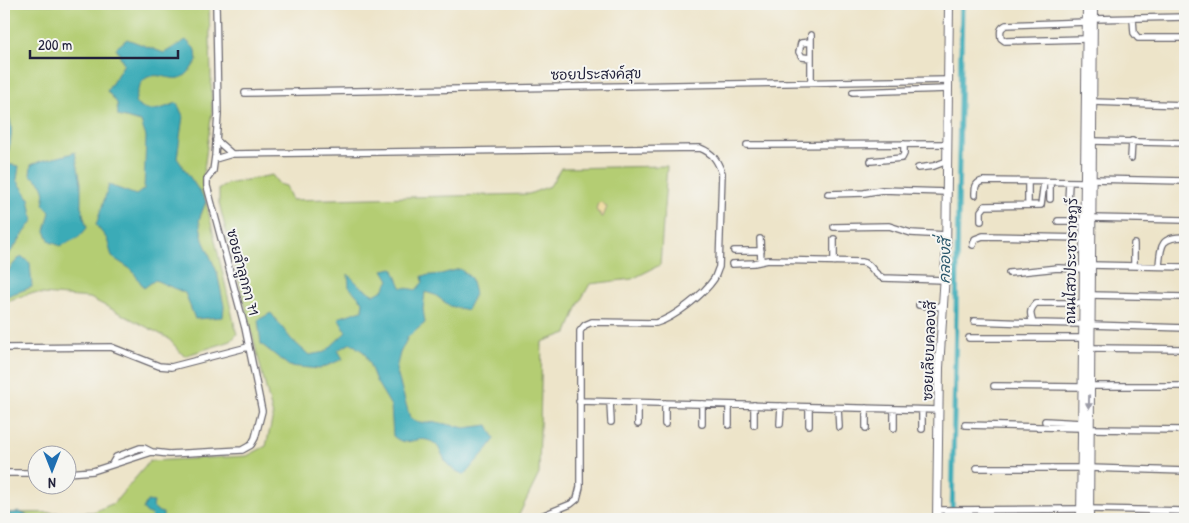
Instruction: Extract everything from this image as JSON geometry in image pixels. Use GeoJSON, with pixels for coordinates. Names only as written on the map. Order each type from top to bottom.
{"type":"FeatureCollection","features":[{"type":"Feature","properties":{"kind":"main road","name":"ซอยเลียบคลองสี่"},"geometry":{"type":"LineString","coordinates":[[937,519],[940,510],[939,410],[946,234],[949,4]]}},
{"type":"Feature","properties":{"kind":"main road","name":"ถนนไสวประชาราษฎร์"},"geometry":{"type":"LineString","coordinates":[[1087,4],[1090,20],[1092,102],[1092,141],[1088,181]]}},
{"type":"Feature","properties":{"kind":"main road","name":"ถนนไสวประชาราษฎร์"},"geometry":{"type":"LineString","coordinates":[[1085,386],[1090,348],[1082,303],[1087,271],[1088,220],[1086,39],[1093,4]]}},
{"type":"Feature","properties":{"kind":"main road","name":"ถนนไสวประชาราษฎร์"},"geometry":{"type":"LineString","coordinates":[[1081,519],[1085,509],[1083,338],[1090,295],[1084,238],[1088,220]]}},
{"type":"Feature","properties":{"kind":"main road","name":"ถนนไสวประชาราษฎร์"},"geometry":{"type":"LineString","coordinates":[[1085,509],[1089,519]]}},
{"type":"Feature","properties":{"kind":"street","name":"ซอยลำลูกกา 71"},"geometry":{"type":"LineString","coordinates":[[126,453],[140,448],[152,452],[179,454],[242,450],[251,445],[255,438],[262,411],[248,347],[207,186],[207,179],[213,171],[215,159],[218,116],[216,4]]}},
{"type":"Feature","properties":{"kind":"street"},"geometry":{"type":"LineString","coordinates":[[1086,39],[1005,41],[1001,38],[1000,30],[1006,25],[1090,20],[1185,18]]}},
{"type":"Feature","properties":{"kind":"street"},"geometry":{"type":"LineString","coordinates":[[1133,19],[1134,33],[1138,38],[1185,38]]}},
{"type":"Feature","properties":{"kind":"street"},"geometry":{"type":"LineString","coordinates":[[811,58],[802,58],[799,52],[801,43],[811,38],[811,58],[811,82]]}},
{"type":"Feature","properties":{"kind":"street","name":"ซอยประสงค์สุข"},"geometry":{"type":"LineString","coordinates":[[245,93],[948,80]]}},
{"type":"Feature","properties":{"kind":"street"},"geometry":{"type":"LineString","coordinates":[[853,92],[948,89]]}},
{"type":"Feature","properties":{"kind":"street"},"geometry":{"type":"LineString","coordinates":[[1092,102],[1185,105]]}},
{"type":"Feature","properties":{"kind":"street"},"geometry":{"type":"LineString","coordinates":[[216,140],[232,154]]}},
{"type":"Feature","properties":{"kind":"street"},"geometry":{"type":"LineString","coordinates":[[1092,141],[1185,143]]}},
{"type":"Feature","properties":{"kind":"street"},"geometry":{"type":"LineString","coordinates":[[1132,141],[1132,158]]}},
{"type":"Feature","properties":{"kind":"street"},"geometry":{"type":"LineString","coordinates":[[871,161],[902,158],[904,144]]}},
{"type":"Feature","properties":{"kind":"street"},"geometry":{"type":"LineString","coordinates":[[747,145],[947,144]]}},
{"type":"Feature","properties":{"kind":"street"},"geometry":{"type":"LineString","coordinates":[[215,159],[232,154],[700,148],[710,152],[717,160],[722,173],[719,268],[715,278],[704,291],[666,320],[656,323],[592,322],[585,325],[580,331],[580,487],[577,498],[571,504],[534,519]]}},
{"type":"Feature","properties":{"kind":"street"},"geometry":{"type":"LineString","coordinates":[[918,168],[934,166],[947,161]]}},
{"type":"Feature","properties":{"kind":"street"},"geometry":{"type":"LineString","coordinates":[[975,195],[976,185],[983,180],[1028,182],[1185,181]]}},
{"type":"Feature","properties":{"kind":"street"},"geometry":{"type":"LineString","coordinates":[[1028,182],[1028,202]]}},
{"type":"Feature","properties":{"kind":"street"},"geometry":{"type":"LineString","coordinates":[[1047,182],[1050,199]]}},
{"type":"Feature","properties":{"kind":"street"},"geometry":{"type":"LineString","coordinates":[[980,221],[981,211],[985,206],[1041,205],[1047,182]]}},
{"type":"Feature","properties":{"kind":"street"},"geometry":{"type":"LineString","coordinates":[[1068,202],[1069,182]]}},
{"type":"Feature","properties":{"kind":"street"},"geometry":{"type":"LineString","coordinates":[[828,194],[864,193],[882,190],[946,192]]}},
{"type":"Feature","properties":{"kind":"street"},"geometry":{"type":"LineString","coordinates":[[1058,221],[1185,220]]}},
{"type":"Feature","properties":{"kind":"street"},"geometry":{"type":"LineString","coordinates":[[834,227],[889,226],[911,233],[946,234]]}},
{"type":"Feature","properties":{"kind":"street"},"geometry":{"type":"LineString","coordinates":[[973,245],[975,238],[984,236],[1084,238]]}},
{"type":"Feature","properties":{"kind":"street"},"geometry":{"type":"LineString","coordinates":[[1159,266],[1160,247],[1163,243],[1173,237],[1185,237]]}},
{"type":"Feature","properties":{"kind":"street"},"geometry":{"type":"LineString","coordinates":[[760,239],[761,262]]}},
{"type":"Feature","properties":{"kind":"street"},"geometry":{"type":"LineString","coordinates":[[834,239],[834,262]]}},
{"type":"Feature","properties":{"kind":"street"},"geometry":{"type":"LineString","coordinates":[[1134,244],[1134,266]]}},
{"type":"Feature","properties":{"kind":"street"},"geometry":{"type":"LineString","coordinates":[[734,251],[761,251]]}},
{"type":"Feature","properties":{"kind":"street"},"geometry":{"type":"LineString","coordinates":[[732,264],[768,260],[866,263],[876,275],[888,279],[944,280]]}},
{"type":"Feature","properties":{"kind":"street"},"geometry":{"type":"LineString","coordinates":[[1009,273],[1058,268],[1087,271],[1134,266],[1185,267]]}},
{"type":"Feature","properties":{"kind":"street"},"geometry":{"type":"LineString","coordinates":[[1090,295],[1185,297]]}},
{"type":"Feature","properties":{"kind":"street"},"geometry":{"type":"LineString","coordinates":[[1033,323],[1030,314],[1031,308],[1036,304],[1082,303]]}},
{"type":"Feature","properties":{"kind":"street"},"geometry":{"type":"LineString","coordinates":[[919,305],[943,308]]}},
{"type":"Feature","properties":{"kind":"street"},"geometry":{"type":"LineString","coordinates":[[974,322],[1185,328]]}},
{"type":"Feature","properties":{"kind":"street"},"geometry":{"type":"LineString","coordinates":[[969,338],[1083,338]]}},
{"type":"Feature","properties":{"kind":"street"},"geometry":{"type":"LineString","coordinates":[[4,348],[111,347],[159,366],[172,367],[248,347]]}},
{"type":"Feature","properties":{"kind":"street"},"geometry":{"type":"LineString","coordinates":[[1090,348],[1185,349]]}},
{"type":"Feature","properties":{"kind":"street"},"geometry":{"type":"LineString","coordinates":[[994,386],[1185,386]]}},
{"type":"Feature","properties":{"kind":"street"},"geometry":{"type":"LineString","coordinates":[[579,401],[939,410]]}},
{"type":"Feature","properties":{"kind":"street"},"geometry":{"type":"LineString","coordinates":[[610,402],[611,422]]}},
{"type":"Feature","properties":{"kind":"street"},"geometry":{"type":"LineString","coordinates":[[638,403],[638,424]]}},
{"type":"Feature","properties":{"kind":"street"},"geometry":{"type":"LineString","coordinates":[[665,403],[665,424]]}},
{"type":"Feature","properties":{"kind":"street"},"geometry":{"type":"LineString","coordinates":[[702,404],[702,424]]}},
{"type":"Feature","properties":{"kind":"street"},"geometry":{"type":"LineString","coordinates":[[729,405],[729,425]]}},
{"type":"Feature","properties":{"kind":"street"},"geometry":{"type":"LineString","coordinates":[[754,406],[754,424]]}},
{"type":"Feature","properties":{"kind":"street"},"geometry":{"type":"LineString","coordinates":[[780,424],[781,406]]}},
{"type":"Feature","properties":{"kind":"street"},"geometry":{"type":"LineString","coordinates":[[809,407],[809,426]]}},
{"type":"Feature","properties":{"kind":"street"},"geometry":{"type":"LineString","coordinates":[[838,408],[838,427]]}},
{"type":"Feature","properties":{"kind":"street"},"geometry":{"type":"LineString","coordinates":[[866,408],[866,428]]}},
{"type":"Feature","properties":{"kind":"street"},"geometry":{"type":"LineString","coordinates":[[894,409],[894,428]]}},
{"type":"Feature","properties":{"kind":"street"},"geometry":{"type":"LineString","coordinates":[[922,410],[922,429]]}},
{"type":"Feature","properties":{"kind":"street"},"geometry":{"type":"LineString","coordinates":[[1045,421],[1084,427]]}},
{"type":"Feature","properties":{"kind":"street"},"geometry":{"type":"LineString","coordinates":[[965,425],[1184,430],[1185,437]]}},
{"type":"Feature","properties":{"kind":"street"},"geometry":{"type":"LineString","coordinates":[[78,472],[93,471],[152,452]]}},
{"type":"Feature","properties":{"kind":"street"},"geometry":{"type":"LineString","coordinates":[[112,464],[116,457],[126,453],[128,460]]}},
{"type":"Feature","properties":{"kind":"street"},"geometry":{"type":"LineString","coordinates":[[977,468],[1085,468],[1185,471]]}},
{"type":"Feature","properties":{"kind":"street"},"geometry":{"type":"LineString","coordinates":[[4,473],[28,473]]}},
{"type":"Feature","properties":{"kind":"street"},"geometry":{"type":"LineString","coordinates":[[940,510],[1085,509],[1185,511]]}},
{"type":"Feature","properties":{"kind":"green space"},"geometry":{"type":"Polygon","coordinates":[[[4,4],[209,4],[212,111],[202,184],[237,334],[231,341],[184,356],[168,338],[90,298],[31,293],[4,302],[4,4]]]}},
{"type":"Feature","properties":{"kind":"green space"},"geometry":{"type":"Polygon","coordinates":[[[667,166],[660,265],[632,279],[590,284],[579,303],[567,333],[542,342],[539,474],[517,519],[4,519],[4,513],[93,512],[114,503],[150,461],[247,456],[266,446],[273,416],[219,203],[219,189],[227,184],[272,175],[279,184],[286,186],[292,200],[529,194],[550,186],[561,168],[667,166]]]}},
{"type":"Feature","properties":{"kind":"sand"},"geometry":{"type":"Polygon","coordinates":[[[601,202],[607,207],[603,217],[600,216],[596,209],[598,203],[601,202]]]}},
{"type":"Feature","properties":{"kind":"water"},"geometry":{"type":"Polygon","coordinates":[[[127,39],[164,53],[186,40],[196,50],[197,61],[186,75],[177,78],[151,76],[147,78],[140,85],[135,103],[145,109],[155,110],[177,103],[183,116],[177,158],[206,201],[199,220],[203,240],[217,272],[224,306],[223,317],[195,319],[185,293],[155,280],[144,288],[132,270],[112,257],[107,239],[96,225],[109,185],[136,195],[144,189],[146,137],[141,122],[118,116],[117,103],[107,91],[124,64],[116,48],[127,39]]]}},
{"type":"Feature","properties":{"kind":"water"},"geometry":{"type":"Polygon","coordinates":[[[4,106],[11,128],[11,141],[6,164],[19,166],[17,180],[29,198],[33,221],[4,261],[4,106]]]}},
{"type":"Feature","properties":{"kind":"water"},"geometry":{"type":"Polygon","coordinates":[[[75,152],[81,183],[81,206],[87,228],[79,237],[61,246],[50,242],[45,231],[50,212],[43,204],[44,190],[41,183],[30,175],[31,165],[75,152]]]}},
{"type":"Feature","properties":{"kind":"water"},"geometry":{"type":"Polygon","coordinates":[[[21,256],[30,263],[32,287],[4,297],[6,274],[21,256]]]}},
{"type":"Feature","properties":{"kind":"water"},"geometry":{"type":"Polygon","coordinates":[[[393,268],[401,287],[416,290],[423,282],[422,276],[460,269],[471,278],[475,294],[467,310],[450,306],[435,295],[425,292],[423,309],[425,323],[408,337],[400,353],[396,369],[410,418],[420,423],[436,422],[465,428],[488,425],[495,439],[465,475],[455,471],[447,464],[436,444],[422,439],[406,442],[393,436],[391,406],[376,381],[365,353],[351,343],[338,350],[343,359],[319,369],[289,366],[261,344],[258,320],[271,313],[291,339],[309,355],[325,352],[346,332],[338,318],[362,310],[363,302],[349,287],[348,274],[360,286],[374,295],[383,290],[389,280],[383,270],[393,268]]]}},
{"type":"Feature","properties":{"kind":"water"},"geometry":{"type":"Polygon","coordinates":[[[147,501],[154,502],[153,507],[163,513],[163,517],[152,519],[151,514],[146,513],[143,509],[147,501]]]}},
{"type":"Feature","properties":{"kind":"water"},"geometry":{"type":"Polygon","coordinates":[[[19,512],[31,517],[4,519],[4,514],[19,512]]]}},
{"type":"Feature","properties":{"kind":"waterway","name":"คลองสี่"},"geometry":{"type":"LineString","coordinates":[[952,519],[962,4]]}}]}
